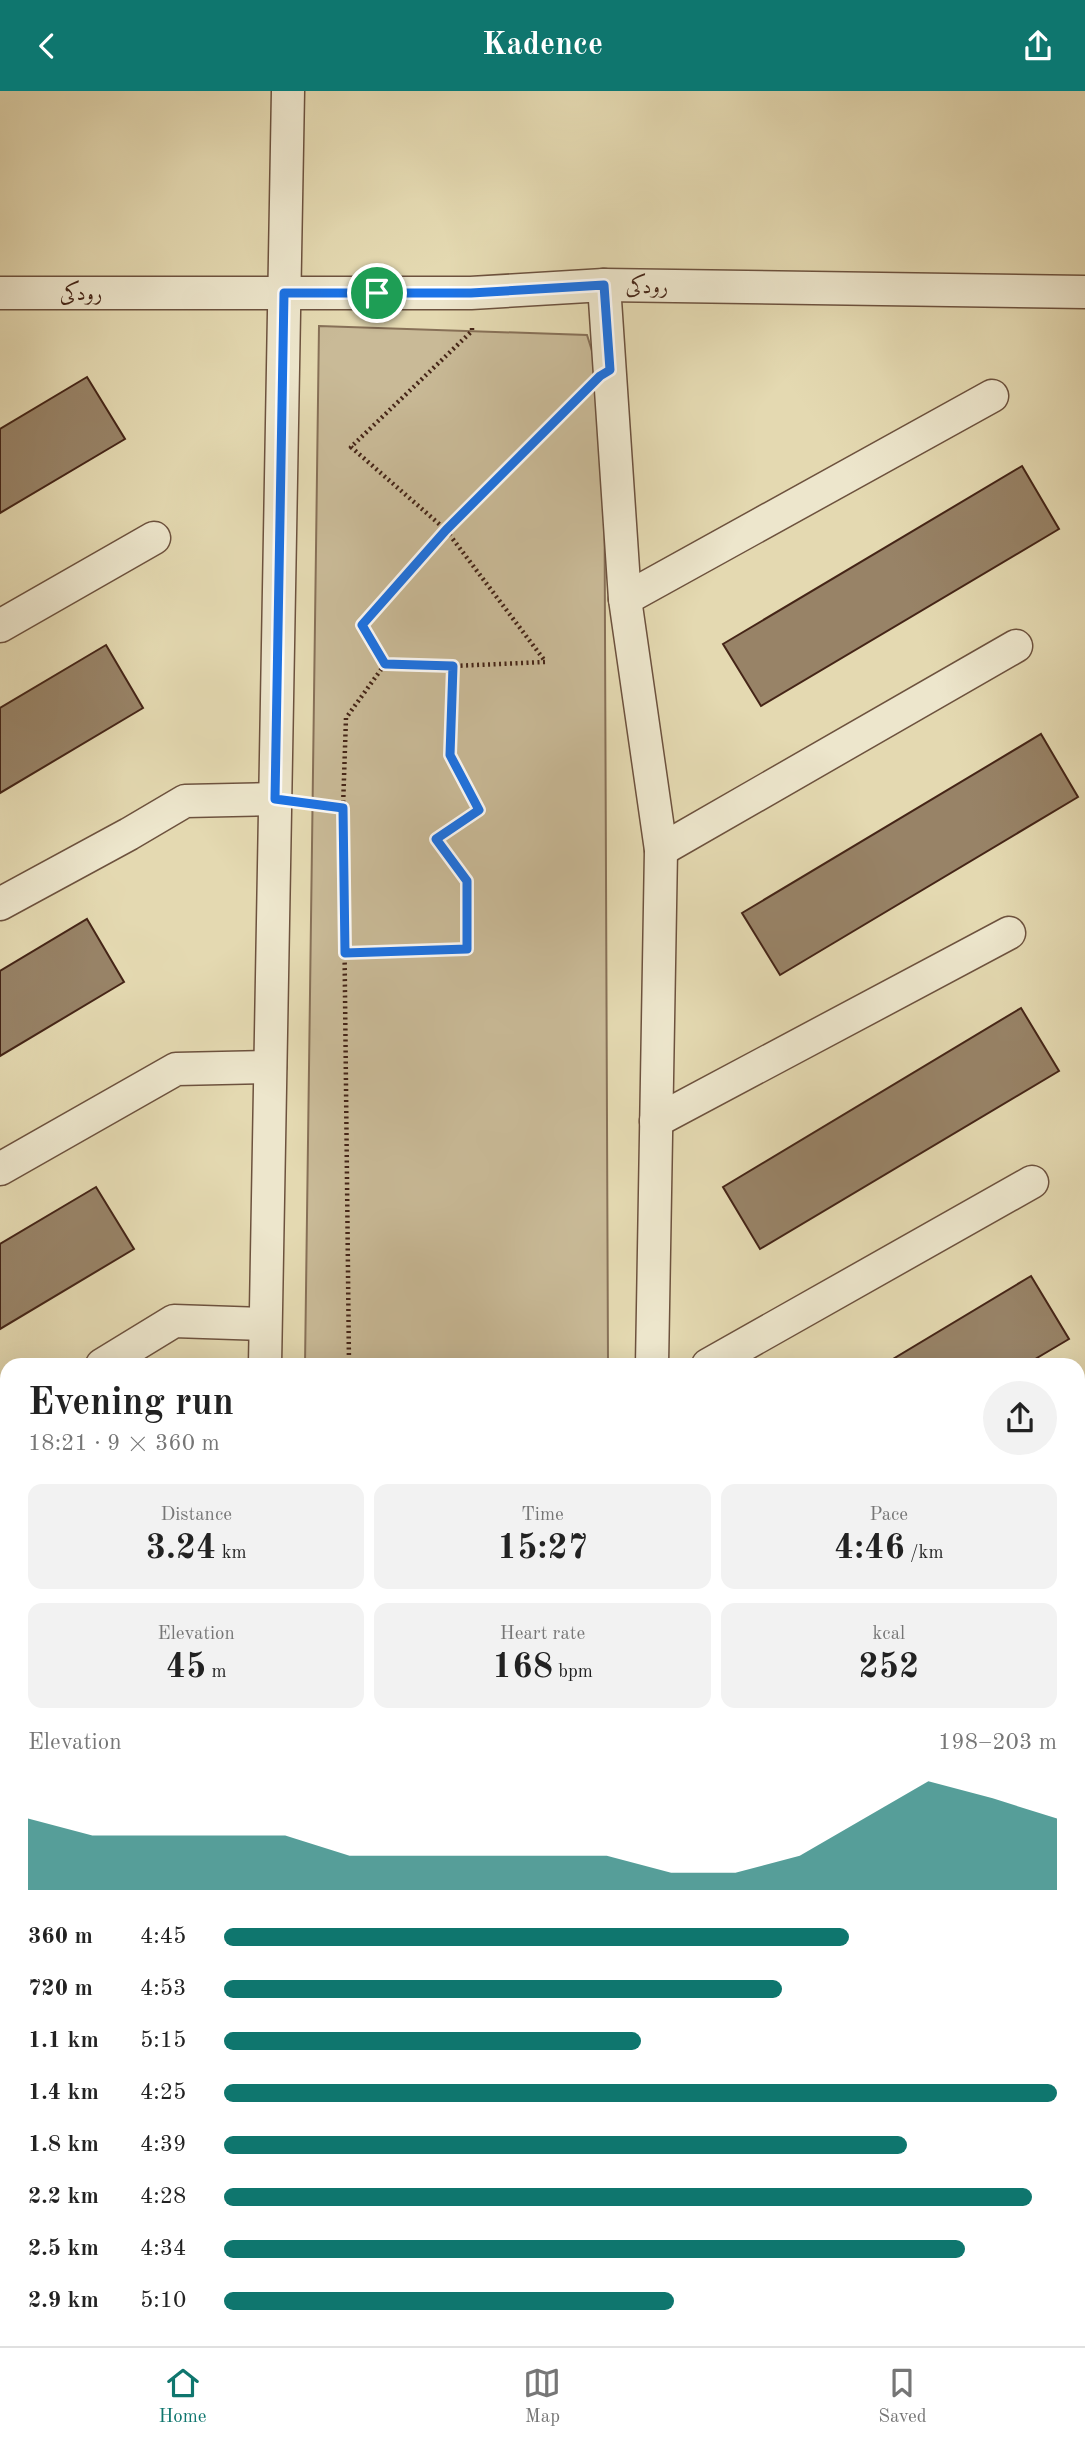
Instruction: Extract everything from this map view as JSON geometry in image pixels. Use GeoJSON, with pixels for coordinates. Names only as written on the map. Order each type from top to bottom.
{"type":"FeatureCollection","features":[{"type":"Feature","properties":{"kind":"street"},"geometry":{"type":"LineString","coordinates":[[265,1358],[288,91]]}},
{"type":"Feature","properties":{"kind":"street"},"geometry":{"type":"LineString","coordinates":[[604,285],[625,599],[661,850],[652,1358]]}},
{"type":"Feature","properties":{"kind":"street","name":"رودکی"},"geometry":{"type":"LineString","coordinates":[[0,293],[471,293],[604,285],[1085,292]]}},
{"type":"Feature","properties":{"kind":"street"},"geometry":{"type":"LineString","coordinates":[[625,599],[992,396]]}},
{"type":"Feature","properties":{"kind":"street"},"geometry":{"type":"LineString","coordinates":[[0,626],[154,538]]}},
{"type":"Feature","properties":{"kind":"street"},"geometry":{"type":"LineString","coordinates":[[661,850],[1016,646]]}},
{"type":"Feature","properties":{"kind":"street"},"geometry":{"type":"LineString","coordinates":[[0,904],[185,801],[275,799]]}},
{"type":"Feature","properties":{"kind":"street"},"geometry":{"type":"LineString","coordinates":[[656,1121],[1009,933]]}},
{"type":"Feature","properties":{"kind":"street"},"geometry":{"type":"LineString","coordinates":[[0,1169],[176,1069],[270,1067]]}},
{"type":"Feature","properties":{"kind":"street"},"geometry":{"type":"LineString","coordinates":[[720,1358],[1032,1182]]}},
{"type":"Feature","properties":{"kind":"street"},"geometry":{"type":"LineString","coordinates":[[113,1358],[174,1321],[265,1324]]}},
{"type":"Feature","properties":{"kind":"path"},"geometry":{"type":"LineString","coordinates":[[385,664],[453,666],[545,662],[446,530],[351,447],[472,331],[471,293]]}},
{"type":"Feature","properties":{"kind":"path"},"geometry":{"type":"LineString","coordinates":[[385,664],[362,625],[446,530],[600,376],[610,370]]}},
{"type":"Feature","properties":{"kind":"path"},"geometry":{"type":"LineString","coordinates":[[349,1358],[343,808],[346,718],[385,664]]}},
{"type":"Feature","properties":{"kind":"path"},"geometry":{"type":"LineString","coordinates":[[345,953],[467,949],[467,881],[436,839],[479,810],[450,755],[453,666]]}},
{"type":"Feature","properties":{"kind":"path"},"geometry":{"type":"LineString","coordinates":[[275,799],[343,808]]}},
{"type":"Feature","properties":{"kind":"shaded area"},"geometry":{"type":"Polygon","coordinates":[[[319,326],[587,335],[604,389],[608,1358],[305,1358],[319,326]]]}},
{"type":"Feature","properties":{"kind":"building"},"geometry":{"type":"Polygon","coordinates":[[[87,377],[125,439],[0,513],[0,429],[87,377]]]}},
{"type":"Feature","properties":{"kind":"building"},"geometry":{"type":"Polygon","coordinates":[[[1022,466],[1059,529],[761,706],[723,644],[1022,466]]]}},
{"type":"Feature","properties":{"kind":"building"},"geometry":{"type":"Polygon","coordinates":[[[106,645],[143,708],[0,793],[0,708],[106,645]]]}},
{"type":"Feature","properties":{"kind":"building"},"geometry":{"type":"Polygon","coordinates":[[[1041,734],[1078,797],[780,975],[742,913],[1041,734]]]}},
{"type":"Feature","properties":{"kind":"building"},"geometry":{"type":"Polygon","coordinates":[[[87,919],[124,982],[0,1056],[0,971],[87,919]]]}},
{"type":"Feature","properties":{"kind":"building"},"geometry":{"type":"Polygon","coordinates":[[[1021,1008],[1059,1071],[760,1249],[723,1187],[1021,1008]]]}},
{"type":"Feature","properties":{"kind":"building"},"geometry":{"type":"Polygon","coordinates":[[[96,1187],[134,1249],[0,1329],[0,1244],[96,1187]]]}},
{"type":"Feature","properties":{"kind":"building"},"geometry":{"type":"Polygon","coordinates":[[[1031,1276],[1069,1339],[1037,1358],[895,1358],[1031,1276]]]}},
{"type":"Feature","properties":{"kind":"route"},"geometry":{"type":"LineString","coordinates":[[604,285],[610,370],[600,376],[446,530],[362,625],[385,664],[453,666],[450,755],[479,810],[436,839],[467,881],[467,949],[345,953],[343,808],[275,799],[284,293],[377,293],[471,293],[604,285]]}}]}
